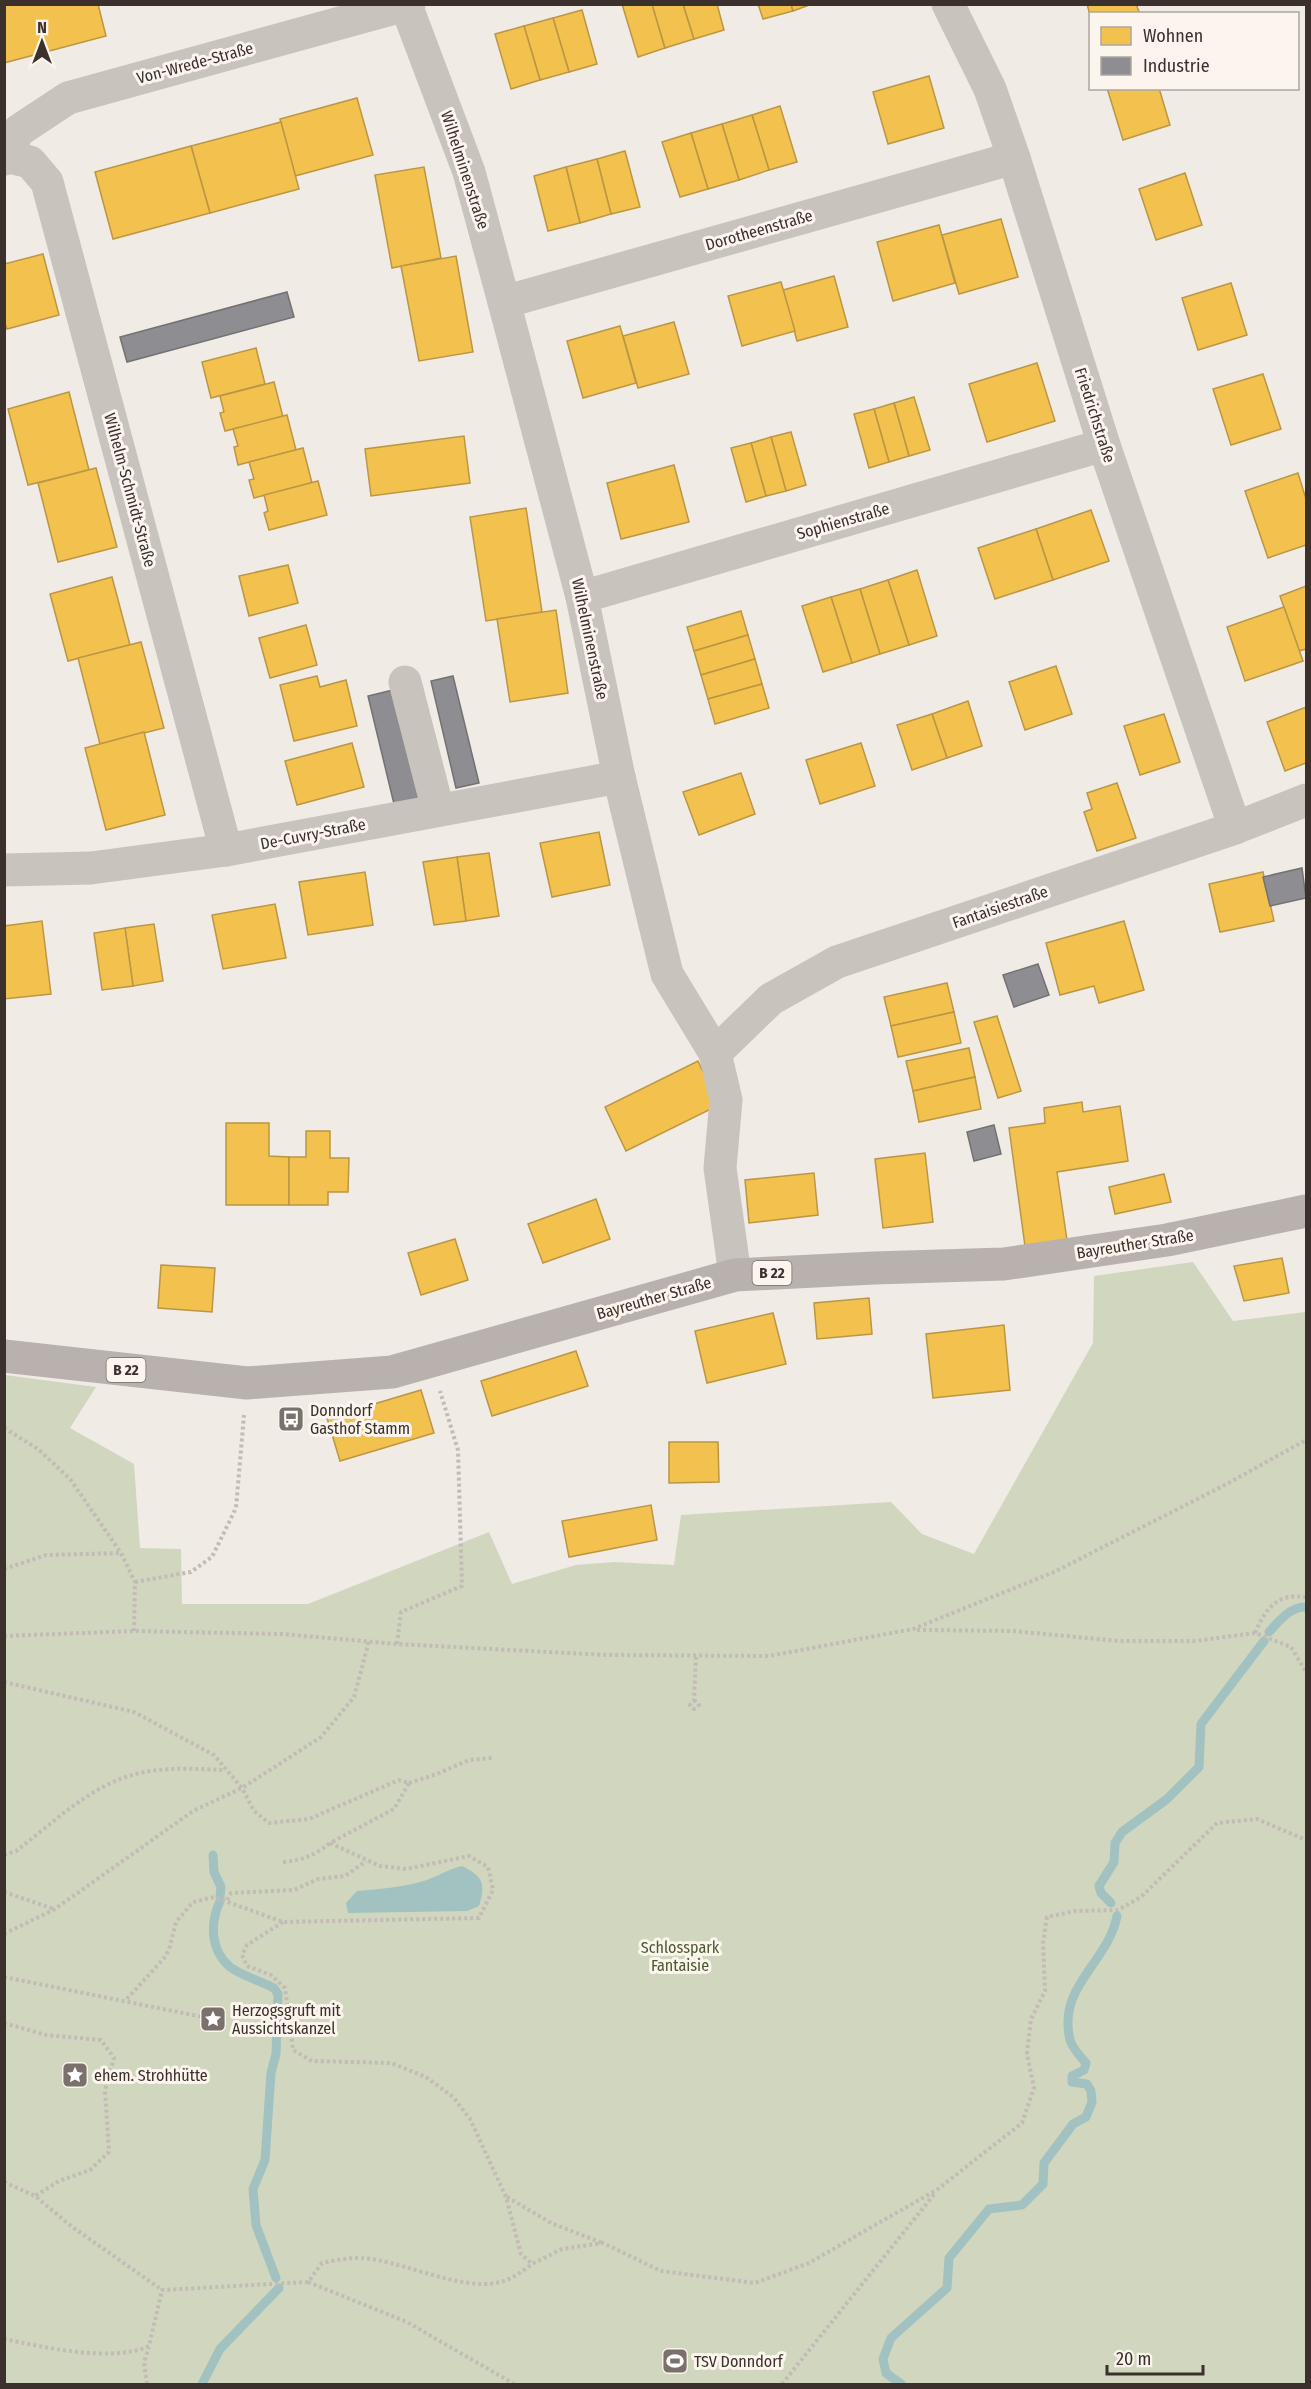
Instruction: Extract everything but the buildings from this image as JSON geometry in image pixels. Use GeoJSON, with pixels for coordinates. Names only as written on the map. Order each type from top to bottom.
{"type":"FeatureCollection","features":[{"type":"Feature","properties":{"kind":"main road","name":"Bayreuther Straße"},"geometry":{"type":"LineString","coordinates":[[4,1356],[247,1383],[392,1372],[735,1275],[1004,1264],[1167,1240],[1306,1211]]}},
{"type":"Feature","properties":{"kind":"street","name":"Friedrichstraße"},"geometry":{"type":"LineString","coordinates":[[948,4],[990,89],[1014,158],[1104,445],[1235,828]]}},
{"type":"Feature","properties":{"kind":"street","name":"Von-Wrede-Straße"},"geometry":{"type":"LineString","coordinates":[[5,158],[18,131],[68,98],[408,5]]}},
{"type":"Feature","properties":{"kind":"street","name":"Wilhelminenstraße"},"geometry":{"type":"LineString","coordinates":[[408,5],[469,172],[504,302],[582,597],[619,777],[668,974],[715,1053],[726,1100],[720,1168],[735,1275]]}},
{"type":"Feature","properties":{"kind":"street","name":"Wilhelm-Schmidt-Straße"},"geometry":{"type":"LineString","coordinates":[[5,158],[30,162],[47,182],[226,850]]}},
{"type":"Feature","properties":{"kind":"street","name":"Dorotheenstraße"},"geometry":{"type":"LineString","coordinates":[[504,302],[1014,158]]}},
{"type":"Feature","properties":{"kind":"street","name":"Sophienstraße"},"geometry":{"type":"LineString","coordinates":[[582,597],[1104,445]]}},
{"type":"Feature","properties":{"kind":"street"},"geometry":{"type":"LineString","coordinates":[[405,682],[438,810]]}},
{"type":"Feature","properties":{"kind":"street","name":"De-Cuvry-Straße"},"geometry":{"type":"LineString","coordinates":[[4,870],[91,868],[226,850],[619,777]]}},
{"type":"Feature","properties":{"kind":"street","name":"Fantaisiestraße"},"geometry":{"type":"LineString","coordinates":[[715,1053],[771,999],[837,962],[1235,828],[1306,800]]}},
{"type":"Feature","properties":{"kind":"path"},"geometry":{"type":"LineString","coordinates":[[397,1644],[401,1612],[462,1586],[458,1450],[431,1361]]}},
{"type":"Feature","properties":{"kind":"path"},"geometry":{"type":"LineString","coordinates":[[135,1582],[191,1572],[212,1557],[236,1508],[247,1383]]}},
{"type":"Feature","properties":{"kind":"path"},"geometry":{"type":"LineString","coordinates":[[4,1428],[38,1449],[70,1479],[121,1553],[135,1582],[134,1631]]}},
{"type":"Feature","properties":{"kind":"path"},"geometry":{"type":"LineString","coordinates":[[913,1629],[1054,1572],[1223,1486],[1306,1440]]}},
{"type":"Feature","properties":{"kind":"path"},"geometry":{"type":"LineString","coordinates":[[4,1569],[46,1556],[121,1553]]}},
{"type":"Feature","properties":{"kind":"path"},"geometry":{"type":"LineString","coordinates":[[1255,1633],[1264,1612],[1278,1600],[1295,1595],[1306,1597]]}},
{"type":"Feature","properties":{"kind":"path"},"geometry":{"type":"LineString","coordinates":[[4,1636],[134,1631],[282,1634],[397,1644],[606,1655],[696,1657],[769,1656],[913,1629],[1013,1630],[1130,1641],[1195,1641],[1255,1633],[1291,1647],[1306,1672]]}},
{"type":"Feature","properties":{"kind":"path"},"geometry":{"type":"LineString","coordinates":[[4,1934],[55,1909],[193,1811],[242,1788],[321,1737],[354,1697],[369,1641]]}},
{"type":"Feature","properties":{"kind":"path"},"geometry":{"type":"LineString","coordinates":[[694,1700],[696,1657]]}},
{"type":"Feature","properties":{"kind":"path"},"geometry":{"type":"LineString","coordinates":[[4,1682],[134,1712],[214,1755],[242,1788],[254,1811],[269,1822],[309,1819],[399,1780],[409,1783],[469,1760],[492,1758]]}},
{"type":"Feature","properties":{"kind":"path"},"geometry":{"type":"LineString","coordinates":[[4,1855],[16,1851],[76,1803],[108,1784],[144,1772],[184,1769],[225,1770]]}},
{"type":"Feature","properties":{"kind":"path"},"geometry":{"type":"LineString","coordinates":[[283,1862],[304,1860],[317,1854],[330,1844],[394,1809],[409,1783]]}},
{"type":"Feature","properties":{"kind":"path"},"geometry":{"type":"LineString","coordinates":[[506,2197],[551,2223],[603,2243],[661,2271],[755,2283],[809,2263],[939,2189],[1022,2123],[1034,2088],[1028,2054],[1030,2019],[1045,1991],[1043,1943],[1047,1917],[1075,1911],[1118,1910],[1141,1896],[1217,1822],[1257,1819],[1306,1840]]}},
{"type":"Feature","properties":{"kind":"path"},"geometry":{"type":"LineString","coordinates":[[126,2000],[166,1956],[171,1946],[176,1922],[193,1902],[214,1897],[283,1922],[478,1918],[493,1890],[488,1867],[469,1856],[406,1869],[380,1866],[330,1844]]}},
{"type":"Feature","properties":{"kind":"path"},"geometry":{"type":"LineString","coordinates":[[227,1900],[231,1893],[294,1890],[318,1879],[345,1876],[367,1861]]}},
{"type":"Feature","properties":{"kind":"path"},"geometry":{"type":"LineString","coordinates":[[4,1892],[55,1909]]}},
{"type":"Feature","properties":{"kind":"path"},"geometry":{"type":"LineString","coordinates":[[283,1922],[247,1945],[242,1955],[247,1966],[270,1975],[285,1988],[293,2050],[312,2061],[391,2063],[426,2077],[453,2097],[470,2118],[506,2197],[521,2254],[532,2264]]}},
{"type":"Feature","properties":{"kind":"path"},"geometry":{"type":"LineString","coordinates":[[4,1928],[15,1929]]}},
{"type":"Feature","properties":{"kind":"path"},"geometry":{"type":"LineString","coordinates":[[4,1977],[213,2019]]}},
{"type":"Feature","properties":{"kind":"path"},"geometry":{"type":"LineString","coordinates":[[4,2022],[46,2035],[101,2040],[114,2058],[105,2090],[109,2152],[90,2170],[59,2181],[35,2196]]}},
{"type":"Feature","properties":{"kind":"path"},"geometry":{"type":"LineString","coordinates":[[4,2182],[35,2196],[71,2226],[162,2290],[308,2282],[406,2322],[514,2385]]}},
{"type":"Feature","properties":{"kind":"path"},"geometry":{"type":"LineString","coordinates":[[782,2385],[939,2189]]}},
{"type":"Feature","properties":{"kind":"path"},"geometry":{"type":"LineString","coordinates":[[308,2282],[322,2263],[347,2257],[376,2260],[469,2283],[494,2284],[516,2277],[532,2264],[562,2249],[603,2243]]}},
{"type":"Feature","properties":{"kind":"path"},"geometry":{"type":"LineString","coordinates":[[147,2385],[144,2362],[162,2290]]}},
{"type":"Feature","properties":{"kind":"path"},"geometry":{"type":"LineString","coordinates":[[4,2339],[40,2347],[99,2353],[136,2352],[149,2346]]}},
{"type":"Feature","properties":{"kind":"green space","name":"Schlosspark Fantaisie"},"geometry":{"type":"Polygon","coordinates":[[[1193,1262],[1233,1321],[1306,1312],[1306,2384],[5,2384],[5,1375],[96,1387],[70,1428],[134,1464],[140,1548],[181,1549],[182,1604],[308,1604],[489,1532],[512,1584],[576,1565],[614,1562],[674,1565],[681,1515],[891,1502],[922,1534],[974,1554],[1093,1343],[1094,1276],[1193,1262]]]}},
{"type":"Feature","properties":{"kind":"water"},"geometry":{"type":"Polygon","coordinates":[[[462,1866],[478,1877],[482,1886],[479,1906],[467,1911],[348,1913],[346,1903],[357,1891],[427,1880],[462,1866]]]}},
{"type":"Feature","properties":{"kind":"waterway"},"geometry":{"type":"LineString","coordinates":[[1269,1632],[1290,1612],[1306,1607]]}},
{"type":"Feature","properties":{"kind":"waterway"},"geometry":{"type":"LineString","coordinates":[[1111,1903],[1101,1893],[1099,1886],[1114,1862],[1115,1843],[1122,1832],[1167,1799],[1199,1767],[1201,1724],[1264,1641]]}},
{"type":"Feature","properties":{"kind":"waterway"},"geometry":{"type":"LineString","coordinates":[[213,1855],[214,1872],[221,1887],[220,1897]]}},
{"type":"Feature","properties":{"kind":"waterway"},"geometry":{"type":"LineString","coordinates":[[220,1901],[213,1927],[215,1944],[223,1960],[240,1973],[274,1988],[278,1994],[276,2054],[271,2073],[265,2160],[253,2189],[256,2225],[276,2278]]}},
{"type":"Feature","properties":{"kind":"waterway"},"geometry":{"type":"LineString","coordinates":[[901,2384],[886,2373],[883,2359],[891,2338],[947,2288],[949,2258],[989,2209],[1022,2205],[1043,2184],[1044,2163],[1073,2124],[1086,2117],[1092,2102],[1091,2091],[1087,2084],[1072,2082],[1072,2076],[1084,2070],[1086,2063],[1071,2043],[1068,2021],[1077,1989],[1104,1948],[1117,1916]]}},
{"type":"Feature","properties":{"kind":"waterway"},"geometry":{"type":"LineString","coordinates":[[202,2384],[220,2349],[279,2288]]}},
{"type":"Feature","properties":{"kind":"place","name":"Donndorf Gasthof Stamm"},"geometry":{"type":"Point","coordinates":[291,1419]}},
{"type":"Feature","properties":{"kind":"place","name":"Herzogsgruft mit Aussichtskanzel"},"geometry":{"type":"Point","coordinates":[213,2019]}},
{"type":"Feature","properties":{"kind":"place","name":"ehem. Strohhütte"},"geometry":{"type":"Point","coordinates":[75,2075]}},
{"type":"Feature","properties":{"kind":"place","name":"TSV Donndorf"},"geometry":{"type":"Point","coordinates":[675,2361]}}]}
